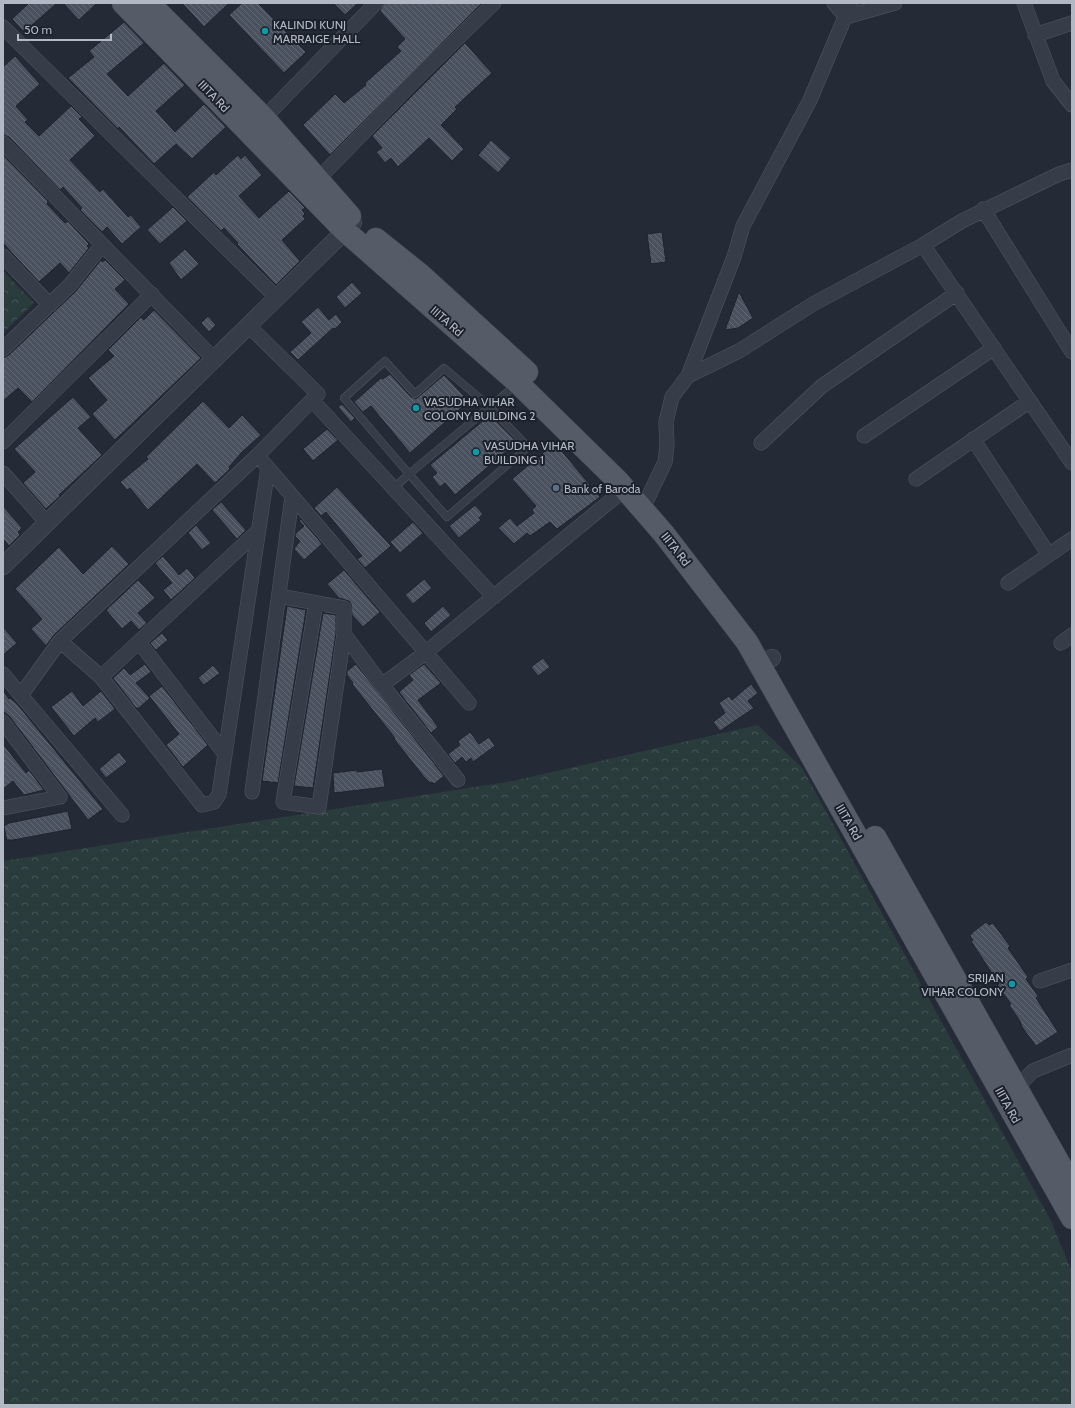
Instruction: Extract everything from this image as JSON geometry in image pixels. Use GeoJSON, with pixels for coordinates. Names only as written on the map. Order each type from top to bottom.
{"type":"FeatureCollection","features":[{"type":"Feature","properties":{"kind":"main road","name":"IIITA Rd"},"geometry":{"type":"LineString","coordinates":[[123,3],[349,226],[518,383],[625,489],[646,502]]}},
{"type":"Feature","properties":{"kind":"main road","name":"IIITA Rd"},"geometry":{"type":"LineString","coordinates":[[155,5],[264,118],[318,179],[349,226],[421,275],[524,368],[741,608],[766,661],[1072,1218]]}},
{"type":"Feature","properties":{"kind":"main road","name":"IIITA Rd"},"geometry":{"type":"LineString","coordinates":[[766,661],[1017,1087],[1072,1186]]}},
{"type":"Feature","properties":{"kind":"street"},"geometry":{"type":"LineString","coordinates":[[264,118],[376,3]]}},
{"type":"Feature","properties":{"kind":"street"},"geometry":{"type":"LineString","coordinates":[[318,179],[494,3]]}},
{"type":"Feature","properties":{"kind":"street"},"geometry":{"type":"LineString","coordinates":[[834,3],[846,17]]}},
{"type":"Feature","properties":{"kind":"street"},"geometry":{"type":"LineString","coordinates":[[646,502],[665,462],[667,445],[666,422],[672,397],[688,376],[734,257],[743,226],[810,100],[851,3]]}},
{"type":"Feature","properties":{"kind":"street"},"geometry":{"type":"LineString","coordinates":[[846,17],[895,3]]}},
{"type":"Feature","properties":{"kind":"street"},"geometry":{"type":"LineString","coordinates":[[1024,3],[1053,81],[1072,105]]}},
{"type":"Feature","properties":{"kind":"street"},"geometry":{"type":"LineString","coordinates":[[1035,35],[1072,23]]}},
{"type":"Feature","properties":{"kind":"street"},"geometry":{"type":"LineString","coordinates":[[3,27],[277,298]]}},
{"type":"Feature","properties":{"kind":"street"},"geometry":{"type":"LineString","coordinates":[[3,143],[214,359]]}},
{"type":"Feature","properties":{"kind":"street"},"geometry":{"type":"LineString","coordinates":[[688,376],[739,351],[813,304],[924,244],[983,210],[1059,174],[1072,170]]}},
{"type":"Feature","properties":{"kind":"street"},"geometry":{"type":"LineString","coordinates":[[983,210],[1072,352]]}},
{"type":"Feature","properties":{"kind":"street"},"geometry":{"type":"LineString","coordinates":[[3,566],[249,326],[349,226]]}},
{"type":"Feature","properties":{"kind":"street"},"geometry":{"type":"LineString","coordinates":[[924,244],[1072,463]]}},
{"type":"Feature","properties":{"kind":"street"},"geometry":{"type":"LineString","coordinates":[[3,349],[70,285],[102,245]]}},
{"type":"Feature","properties":{"kind":"street"},"geometry":{"type":"LineString","coordinates":[[3,256],[50,305]]}},
{"type":"Feature","properties":{"kind":"street"},"geometry":{"type":"LineString","coordinates":[[761,443],[822,386],[957,293]]}},
{"type":"Feature","properties":{"kind":"street"},"geometry":{"type":"LineString","coordinates":[[3,442],[152,294]]}},
{"type":"Feature","properties":{"kind":"street"},"geometry":{"type":"LineString","coordinates":[[20,695],[60,641],[258,455],[318,394],[249,326]]}},
{"type":"Feature","properties":{"kind":"street"},"geometry":{"type":"LineString","coordinates":[[864,436],[994,348]]}},
{"type":"Feature","properties":{"kind":"street"},"geometry":{"type":"LineString","coordinates":[[312,400],[494,597]]}},
{"type":"Feature","properties":{"kind":"street"},"geometry":{"type":"LineString","coordinates":[[916,478],[1030,401]]}},
{"type":"Feature","properties":{"kind":"street"},"geometry":{"type":"LineString","coordinates":[[973,439],[1049,555]]}},
{"type":"Feature","properties":{"kind":"street"},"geometry":{"type":"LineString","coordinates":[[258,455],[292,497],[469,703]]}},
{"type":"Feature","properties":{"kind":"street"},"geometry":{"type":"LineString","coordinates":[[60,641],[101,677],[202,805],[214,802],[219,794],[257,532],[268,468]]}},
{"type":"Feature","properties":{"kind":"street"},"geometry":{"type":"LineString","coordinates":[[3,472],[47,523]]}},
{"type":"Feature","properties":{"kind":"street"},"geometry":{"type":"LineString","coordinates":[[382,685],[425,653],[625,489]]}},
{"type":"Feature","properties":{"kind":"street"},"geometry":{"type":"LineString","coordinates":[[252,792],[292,497]]}},
{"type":"Feature","properties":{"kind":"street"},"geometry":{"type":"LineString","coordinates":[[101,677],[257,532]]}},
{"type":"Feature","properties":{"kind":"street"},"geometry":{"type":"LineString","coordinates":[[1008,584],[1072,539]]}},
{"type":"Feature","properties":{"kind":"street"},"geometry":{"type":"LineString","coordinates":[[279,596],[344,608],[344,634],[319,808],[283,802],[316,603]]}},
{"type":"Feature","properties":{"kind":"street"},"geometry":{"type":"LineString","coordinates":[[344,634],[382,685],[458,780]]}},
{"type":"Feature","properties":{"kind":"street"},"geometry":{"type":"LineString","coordinates":[[139,642],[225,754]]}},
{"type":"Feature","properties":{"kind":"street"},"geometry":{"type":"LineString","coordinates":[[3,674],[122,815]]}},
{"type":"Feature","properties":{"kind":"street"},"geometry":{"type":"LineString","coordinates":[[3,722],[60,797],[3,808]]}},
{"type":"Feature","properties":{"kind":"street"},"geometry":{"type":"LineString","coordinates":[[1040,981],[1072,970]]}},
{"type":"Feature","properties":{"kind":"street"},"geometry":{"type":"LineString","coordinates":[[1017,1087],[1033,1071],[1072,1055]]}},
{"type":"Feature","properties":{"kind":"lane"},"geometry":{"type":"LineString","coordinates":[[385,361],[415,394],[444,368],[490,406],[528,447],[447,517],[409,474],[344,398],[385,361]]}},
{"type":"Feature","properties":{"kind":"lane"},"geometry":{"type":"LineString","coordinates":[[394,488],[518,383]]}},
{"type":"Feature","properties":{"kind":"green space"},"geometry":{"type":"Polygon","coordinates":[[[3,271],[34,303],[3,333],[3,271]]]}},
{"type":"Feature","properties":{"kind":"green space"},"geometry":{"type":"Polygon","coordinates":[[[758,725],[802,768],[1050,1219],[1072,1272],[1072,1405],[3,1405],[3,861],[513,781],[758,725]]]}},
{"type":"Feature","properties":{"kind":"building"},"geometry":{"type":"Polygon","coordinates":[[[29,3],[57,3],[24,32],[12,19],[29,3]]]}},
{"type":"Feature","properties":{"kind":"building"},"geometry":{"type":"Polygon","coordinates":[[[63,3],[97,3],[79,20],[63,3]]]}},
{"type":"Feature","properties":{"kind":"building"},"geometry":{"type":"Polygon","coordinates":[[[182,3],[229,3],[204,27],[182,3]]]}},
{"type":"Feature","properties":{"kind":"building","name":"KALINDI KUNJ MARRAIGE HALL"},"geometry":{"type":"Polygon","coordinates":[[[242,3],[258,3],[306,52],[284,73],[229,15],[242,3]]]}},
{"type":"Feature","properties":{"kind":"building"},"geometry":{"type":"Polygon","coordinates":[[[333,3],[358,3],[345,15],[333,3]]]}},
{"type":"Feature","properties":{"kind":"building"},"geometry":{"type":"Polygon","coordinates":[[[384,3],[482,3],[330,155],[303,125],[335,94],[344,103],[366,85],[365,83],[401,51],[397,47],[405,39],[380,11],[384,3]]]}},
{"type":"Feature","properties":{"kind":"building"},"geometry":{"type":"Polygon","coordinates":[[[124,22],[144,43],[107,74],[128,96],[164,63],[185,85],[156,111],[175,132],[204,104],[226,127],[192,159],[176,144],[154,164],[119,127],[118,129],[68,78],[94,57],[89,51],[124,22]]]}},
{"type":"Feature","properties":{"kind":"building"},"geometry":{"type":"Polygon","coordinates":[[[465,43],[492,73],[455,107],[457,109],[441,125],[464,149],[452,161],[429,138],[398,167],[391,158],[385,163],[376,152],[382,148],[372,136],[465,43]]]}},
{"type":"Feature","properties":{"kind":"building"},"geometry":{"type":"Polygon","coordinates":[[[15,56],[40,84],[16,106],[28,120],[25,122],[39,136],[71,106],[82,117],[79,119],[95,136],[70,160],[100,192],[103,189],[128,217],[131,215],[141,227],[122,244],[107,227],[102,232],[80,210],[82,208],[63,187],[60,190],[9,137],[3,135],[3,67],[15,56]]]}},
{"type":"Feature","properties":{"kind":"building"},"geometry":{"type":"Polygon","coordinates":[[[491,140],[511,158],[498,173],[478,155],[491,140]]]}},
{"type":"Feature","properties":{"kind":"building"},"geometry":{"type":"Polygon","coordinates":[[[3,155],[48,201],[47,204],[65,223],[68,221],[89,244],[87,246],[89,248],[69,273],[60,263],[39,282],[3,243],[3,155]]]}},
{"type":"Feature","properties":{"kind":"building"},"geometry":{"type":"Polygon","coordinates":[[[238,155],[241,159],[245,155],[262,175],[239,196],[259,218],[289,191],[305,208],[302,210],[305,214],[303,216],[305,219],[282,240],[300,261],[276,285],[224,228],[221,231],[187,197],[214,172],[216,175],[238,155]]]}},
{"type":"Feature","properties":{"kind":"building"},"geometry":{"type":"Polygon","coordinates":[[[173,207],[187,221],[160,244],[147,230],[173,207]]]}},
{"type":"Feature","properties":{"kind":"building"},"geometry":{"type":"Polygon","coordinates":[[[662,232],[666,262],[651,264],[647,234],[662,232]]]}},
{"type":"Feature","properties":{"kind":"building"},"geometry":{"type":"Polygon","coordinates":[[[185,249],[199,264],[181,280],[169,263],[185,249]]]}},
{"type":"Feature","properties":{"kind":"building"},"geometry":{"type":"Polygon","coordinates":[[[101,260],[102,262],[105,260],[125,280],[115,289],[129,304],[32,402],[18,388],[3,401],[3,358],[9,355],[76,291],[101,260]]]}},
{"type":"Feature","properties":{"kind":"building"},"geometry":{"type":"Polygon","coordinates":[[[352,282],[362,293],[345,308],[336,297],[352,282]]]}},
{"type":"Feature","properties":{"kind":"building"},"geometry":{"type":"Polygon","coordinates":[[[739,292],[753,318],[738,328],[725,330],[739,292]]]}},
{"type":"Feature","properties":{"kind":"building"},"geometry":{"type":"Polygon","coordinates":[[[318,307],[329,320],[336,314],[342,322],[335,329],[333,328],[298,360],[290,352],[311,333],[301,322],[318,307]]]}},
{"type":"Feature","properties":{"kind":"building"},"geometry":{"type":"Polygon","coordinates":[[[154,310],[201,358],[115,440],[92,414],[107,400],[88,378],[114,356],[108,350],[141,317],[144,320],[154,310]]]}},
{"type":"Feature","properties":{"kind":"building"},"geometry":{"type":"Polygon","coordinates":[[[208,316],[216,325],[209,332],[201,323],[208,316]]]}},
{"type":"Feature","properties":{"kind":"building","name":"VASUDHA VIHAR COLONY BUILDING 2"},"geometry":{"type":"Polygon","coordinates":[[[390,374],[411,397],[416,399],[444,375],[469,401],[410,453],[371,406],[363,412],[354,402],[381,378],[383,379],[390,374]]]}},
{"type":"Feature","properties":{"kind":"building"},"geometry":{"type":"Polygon","coordinates":[[[73,397],[91,417],[78,428],[102,455],[46,509],[23,483],[35,472],[14,449],[73,397]]]}},
{"type":"Feature","properties":{"kind":"building"},"geometry":{"type":"Polygon","coordinates":[[[203,401],[229,428],[242,415],[261,435],[242,452],[229,467],[230,469],[215,483],[197,464],[148,510],[130,488],[127,490],[120,482],[148,459],[146,457],[203,401]]]}},
{"type":"Feature","properties":{"kind":"building"},"geometry":{"type":"Polygon","coordinates":[[[342,404],[355,418],[351,422],[338,407],[342,404]]]}},
{"type":"Feature","properties":{"kind":"building","name":"VASUDHA VIHAR BUILDING 1"},"geometry":{"type":"Polygon","coordinates":[[[490,415],[517,442],[455,495],[445,483],[440,487],[432,477],[437,473],[430,465],[490,415]]]}},
{"type":"Feature","properties":{"kind":"building"},"geometry":{"type":"Polygon","coordinates":[[[327,429],[338,440],[313,461],[303,449],[327,429]]]}},
{"type":"Feature","properties":{"kind":"building","name":"Bank of Baroda"},"geometry":{"type":"Polygon","coordinates":[[[555,443],[600,497],[557,529],[550,522],[530,536],[527,533],[514,544],[498,528],[510,518],[517,526],[534,513],[532,510],[536,506],[512,479],[555,443]]]}},
{"type":"Feature","properties":{"kind":"building"},"geometry":{"type":"Polygon","coordinates":[[[337,487],[391,546],[365,568],[357,559],[362,556],[326,512],[321,516],[314,508],[337,487]]]}},
{"type":"Feature","properties":{"kind":"building"},"geometry":{"type":"Polygon","coordinates":[[[221,502],[246,530],[237,539],[212,510],[221,502]]]}},
{"type":"Feature","properties":{"kind":"building"},"geometry":{"type":"Polygon","coordinates":[[[475,505],[483,514],[479,518],[481,520],[459,538],[449,526],[475,505]]]}},
{"type":"Feature","properties":{"kind":"building"},"geometry":{"type":"Polygon","coordinates":[[[3,506],[22,528],[18,532],[20,535],[9,546],[3,539],[3,506]]]}},
{"type":"Feature","properties":{"kind":"building"},"geometry":{"type":"Polygon","coordinates":[[[301,519],[322,544],[304,560],[294,549],[300,541],[295,536],[296,533],[304,526],[299,521],[301,519]]]}},
{"type":"Feature","properties":{"kind":"building"},"geometry":{"type":"Polygon","coordinates":[[[413,522],[423,533],[400,553],[390,542],[413,522]]]}},
{"type":"Feature","properties":{"kind":"building"},"geometry":{"type":"Polygon","coordinates":[[[196,525],[211,543],[202,550],[188,533],[196,525]]]}},
{"type":"Feature","properties":{"kind":"building"},"geometry":{"type":"Polygon","coordinates":[[[112,546],[129,564],[54,635],[46,646],[31,629],[42,619],[15,589],[59,547],[83,574],[112,546]]]}},
{"type":"Feature","properties":{"kind":"building"},"geometry":{"type":"Polygon","coordinates":[[[163,556],[179,575],[187,568],[195,578],[171,600],[163,590],[172,583],[155,563],[163,556]]]}},
{"type":"Feature","properties":{"kind":"building"},"geometry":{"type":"Polygon","coordinates":[[[344,570],[380,612],[363,627],[352,615],[351,604],[349,601],[339,598],[327,584],[344,570]]]}},
{"type":"Feature","properties":{"kind":"building"},"geometry":{"type":"Polygon","coordinates":[[[424,579],[432,588],[413,604],[405,595],[424,579]]]}},
{"type":"Feature","properties":{"kind":"building"},"geometry":{"type":"Polygon","coordinates":[[[138,580],[155,598],[138,613],[147,623],[139,630],[131,621],[122,629],[106,610],[138,580]]]}},
{"type":"Feature","properties":{"kind":"building"},"geometry":{"type":"Polygon","coordinates":[[[287,606],[306,610],[278,783],[262,781],[287,606]]]}},
{"type":"Feature","properties":{"kind":"building"},"geometry":{"type":"Polygon","coordinates":[[[443,606],[451,615],[431,632],[424,623],[443,606]]]}},
{"type":"Feature","properties":{"kind":"building"},"geometry":{"type":"Polygon","coordinates":[[[323,613],[336,615],[336,633],[313,788],[294,786],[323,613]]]}},
{"type":"Feature","properties":{"kind":"building"},"geometry":{"type":"Polygon","coordinates":[[[3,627],[17,643],[3,655],[3,627]]]}},
{"type":"Feature","properties":{"kind":"building"},"geometry":{"type":"Polygon","coordinates":[[[162,633],[168,640],[156,650],[150,643],[162,633]]]}},
{"type":"Feature","properties":{"kind":"building"},"geometry":{"type":"Polygon","coordinates":[[[543,658],[550,667],[538,676],[531,667],[543,658]]]}},
{"type":"Feature","properties":{"kind":"building"},"geometry":{"type":"Polygon","coordinates":[[[145,664],[151,672],[136,683],[150,698],[139,708],[136,708],[113,678],[124,668],[130,675],[145,664]]]}},
{"type":"Feature","properties":{"kind":"building"},"geometry":{"type":"Polygon","coordinates":[[[356,664],[444,776],[434,784],[432,782],[430,783],[424,777],[352,684],[353,683],[347,675],[347,671],[356,664]]]}},
{"type":"Feature","properties":{"kind":"building"},"geometry":{"type":"Polygon","coordinates":[[[424,664],[441,683],[418,700],[438,727],[431,733],[399,692],[413,680],[409,675],[424,664]]]}},
{"type":"Feature","properties":{"kind":"building"},"geometry":{"type":"Polygon","coordinates":[[[213,665],[220,673],[204,685],[198,678],[213,665]]]}},
{"type":"Feature","properties":{"kind":"building"},"geometry":{"type":"Polygon","coordinates":[[[751,684],[758,693],[748,701],[754,708],[720,731],[713,722],[725,713],[719,703],[729,696],[732,700],[751,684]]]}},
{"type":"Feature","properties":{"kind":"building"},"geometry":{"type":"Polygon","coordinates":[[[162,686],[208,745],[183,767],[166,745],[179,734],[149,696],[162,686]]]}},
{"type":"Feature","properties":{"kind":"building"},"geometry":{"type":"Polygon","coordinates":[[[3,691],[9,699],[10,698],[17,704],[103,809],[88,820],[10,717],[3,711],[3,691]]]}},
{"type":"Feature","properties":{"kind":"building"},"geometry":{"type":"Polygon","coordinates":[[[72,691],[83,706],[101,691],[115,709],[98,722],[95,718],[74,736],[51,707],[72,691]]]}},
{"type":"Feature","properties":{"kind":"building"},"geometry":{"type":"Polygon","coordinates":[[[470,732],[479,744],[489,737],[495,746],[473,762],[471,758],[466,762],[462,757],[455,763],[448,754],[460,745],[458,741],[470,732]]]}},
{"type":"Feature","properties":{"kind":"building"},"geometry":{"type":"Polygon","coordinates":[[[3,744],[26,773],[29,770],[44,790],[24,795],[13,781],[3,789],[3,744]]]}},
{"type":"Feature","properties":{"kind":"building"},"geometry":{"type":"Polygon","coordinates":[[[119,752],[127,762],[106,778],[99,769],[119,752]]]}},
{"type":"Feature","properties":{"kind":"building"},"geometry":{"type":"Polygon","coordinates":[[[382,769],[385,787],[334,793],[333,773],[382,769]]]}},
{"type":"Feature","properties":{"kind":"building"},"geometry":{"type":"Polygon","coordinates":[[[68,811],[72,829],[7,840],[4,826],[9,823],[68,811]]]}},
{"type":"Feature","properties":{"kind":"building","name":"SRIJAN VIHAR COLONY"},"geometry":{"type":"Polygon","coordinates":[[[986,922],[989,925],[993,923],[1010,946],[1008,948],[1028,977],[1026,979],[1038,996],[1036,998],[1058,1032],[1036,1046],[1022,1027],[1020,1021],[1009,1005],[1011,1004],[997,985],[999,984],[971,941],[973,940],[970,936],[973,932],[986,922]]]}},
{"type":"Feature","properties":{"kind":"place","name":"KALINDI KUNJ MARRAIGE HALL"},"geometry":{"type":"Point","coordinates":[265,31]}},
{"type":"Feature","properties":{"kind":"place","name":"VASUDHA VIHAR COLONY BUILDING 2"},"geometry":{"type":"Point","coordinates":[416,408]}},
{"type":"Feature","properties":{"kind":"place","name":"VASUDHA VIHAR BUILDING 1"},"geometry":{"type":"Point","coordinates":[476,452]}},
{"type":"Feature","properties":{"kind":"place","name":"Bank of Baroda"},"geometry":{"type":"Point","coordinates":[556,488]}},
{"type":"Feature","properties":{"kind":"place","name":"SRIJAN VIHAR COLONY"},"geometry":{"type":"Point","coordinates":[1012,984]}}]}
